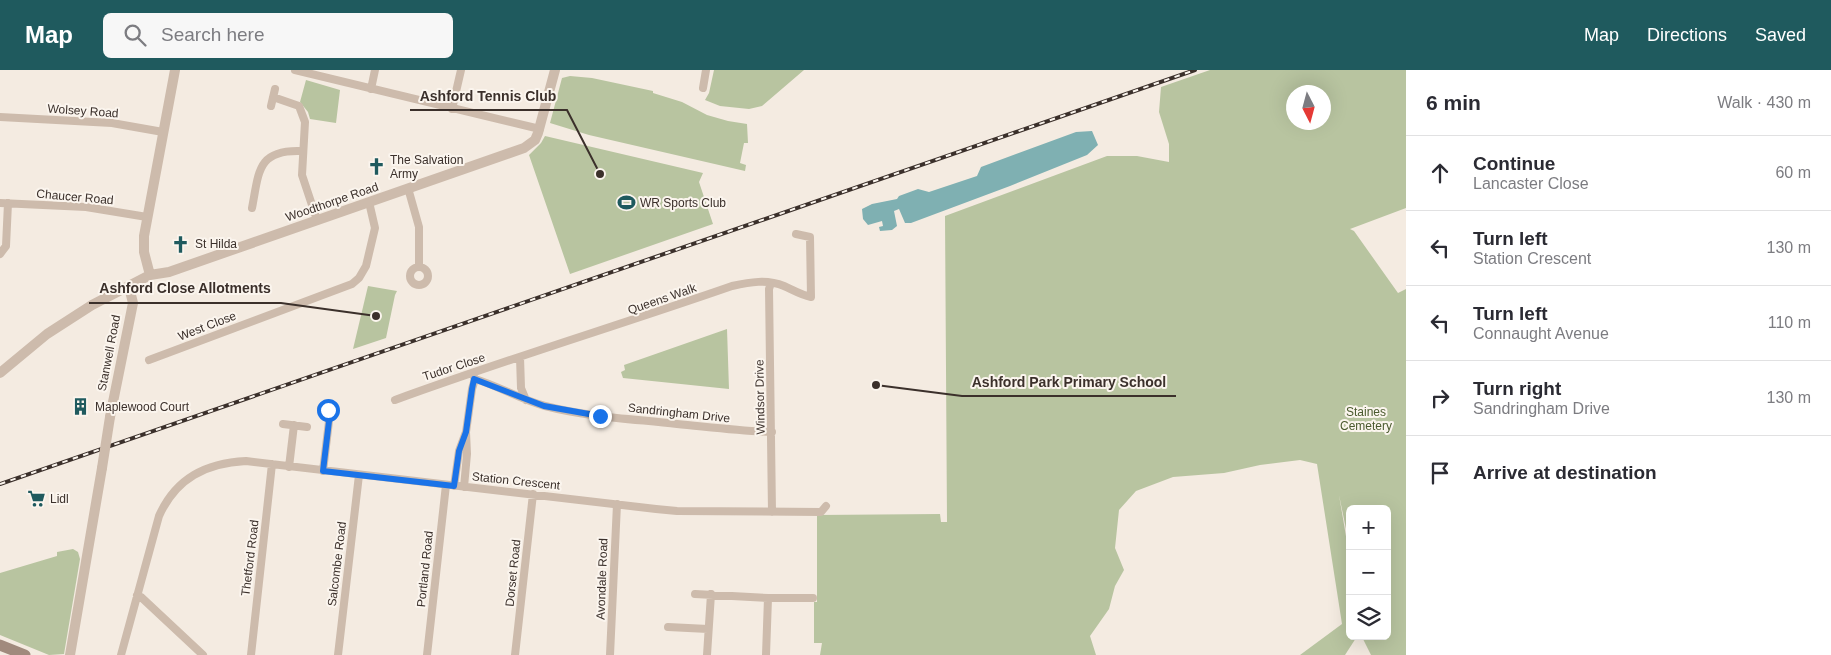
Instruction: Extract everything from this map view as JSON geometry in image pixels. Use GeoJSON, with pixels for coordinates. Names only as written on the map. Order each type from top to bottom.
{"type":"FeatureCollection","features":[{"type":"Feature","properties":{"kind":"main road"},"geometry":{"type":"LineString","coordinates":[[0,645],[25,655]]}},
{"type":"Feature","properties":{"kind":"street"},"geometry":{"type":"LineString","coordinates":[[0,373],[47,334],[74,316],[150,275],[143,246],[175,70]]}},
{"type":"Feature","properties":{"kind":"street"},"geometry":{"type":"LineString","coordinates":[[298,70],[540,130]]}},
{"type":"Feature","properties":{"kind":"street"},"geometry":{"type":"LineString","coordinates":[[371,89],[375,70]]}},
{"type":"Feature","properties":{"kind":"street"},"geometry":{"type":"LineString","coordinates":[[452,108],[461,70]]}},
{"type":"Feature","properties":{"kind":"street","name":"Woodthorpe Road"},"geometry":{"type":"LineString","coordinates":[[150,275],[169,272],[524,148],[535,140],[540,130],[555,70]]}},
{"type":"Feature","properties":{"kind":"street"},"geometry":{"type":"LineString","coordinates":[[702,88],[706,70]]}},
{"type":"Feature","properties":{"kind":"street"},"geometry":{"type":"LineString","coordinates":[[271,106],[274,93],[299,106],[305,122],[302,175],[318,220]]}},
{"type":"Feature","properties":{"kind":"street","name":"Wolsey Road"},"geometry":{"type":"LineString","coordinates":[[0,117],[112,123],[163,132]]}},
{"type":"Feature","properties":{"kind":"street"},"geometry":{"type":"LineString","coordinates":[[252,208],[259,172],[266,160],[277,152],[288,150],[302,151]]}},
{"type":"Feature","properties":{"kind":"street"},"geometry":{"type":"LineString","coordinates":[[408,188],[419,227],[419,267]]}},
{"type":"Feature","properties":{"kind":"street","name":"West Close"},"geometry":{"type":"LineString","coordinates":[[154,361],[352,284],[360,278],[366,266],[375,228],[369,202]]}},
{"type":"Feature","properties":{"kind":"street"},"geometry":{"type":"LineString","coordinates":[[0,254],[6,246],[4,203]]}},
{"type":"Feature","properties":{"kind":"street","name":"Chaucer Road"},"geometry":{"type":"LineString","coordinates":[[4,203],[86,207],[147,217]]}},
{"type":"Feature","properties":{"kind":"street","name":"Queens Walk"},"geometry":{"type":"LineString","coordinates":[[520,357],[732,286],[752,282],[771,283],[810,297],[810,237],[796,234]]}},
{"type":"Feature","properties":{"kind":"street","name":"Windsor Drive"},"geometry":{"type":"LineString","coordinates":[[771,283],[769,288],[772,512]]}},
{"type":"Feature","properties":{"kind":"street","name":"Stanwell Road"},"geometry":{"type":"LineString","coordinates":[[70,655],[110,417],[133,304],[130,287]]}},
{"type":"Feature","properties":{"kind":"street"},"geometry":{"type":"LineString","coordinates":[[520,357],[521,388],[526,400]]}},
{"type":"Feature","properties":{"kind":"street","name":"Tudor Close"},"geometry":{"type":"LineString","coordinates":[[395,400],[473,376],[520,357]]}},
{"type":"Feature","properties":{"kind":"street"},"geometry":{"type":"LineString","coordinates":[[464,487],[467,454],[466,432],[473,376]]}},
{"type":"Feature","properties":{"kind":"street","name":"Sandringham Drive"},"geometry":{"type":"LineString","coordinates":[[473,376],[526,400],[559,409],[600,416],[772,432]]}},
{"type":"Feature","properties":{"kind":"street"},"geometry":{"type":"LineString","coordinates":[[321,408],[328,410],[330,413],[323,471]]}},
{"type":"Feature","properties":{"kind":"street"},"geometry":{"type":"LineString","coordinates":[[283,424],[307,427]]}},
{"type":"Feature","properties":{"kind":"street"},"geometry":{"type":"LineString","coordinates":[[289,467],[294,426]]}},
{"type":"Feature","properties":{"kind":"street","name":"Portland Road"},"geometry":{"type":"LineString","coordinates":[[427,655],[450,485],[466,432]]}},
{"type":"Feature","properties":{"kind":"street","name":"Station Crescent"},"geometry":{"type":"LineString","coordinates":[[120,655],[159,516],[168,500],[181,484],[208,467],[228,462],[246,461],[677,511],[821,512],[826,506]]}},
{"type":"Feature","properties":{"kind":"street","name":"Thetford Road"},"geometry":{"type":"LineString","coordinates":[[250,655],[272,464]]}},
{"type":"Feature","properties":{"kind":"street","name":"Salcombe Road"},"geometry":{"type":"LineString","coordinates":[[338,655],[359,475]]}},
{"type":"Feature","properties":{"kind":"street","name":"Dorset Road"},"geometry":{"type":"LineString","coordinates":[[515,655],[533,494]]}},
{"type":"Feature","properties":{"kind":"street","name":"Avondale Road"},"geometry":{"type":"LineString","coordinates":[[610,655],[617,504]]}},
{"type":"Feature","properties":{"kind":"street"},"geometry":{"type":"LineString","coordinates":[[695,594],[768,598],[813,598]]}},
{"type":"Feature","properties":{"kind":"street"},"geometry":{"type":"LineString","coordinates":[[707,655],[710,594]]}},
{"type":"Feature","properties":{"kind":"street"},"geometry":{"type":"LineString","coordinates":[[137,595],[142,597],[203,655]]}},
{"type":"Feature","properties":{"kind":"street"},"geometry":{"type":"LineString","coordinates":[[766,655],[768,598]]}},
{"type":"Feature","properties":{"kind":"street"},"geometry":{"type":"LineString","coordinates":[[668,627],[708,629]]}},
{"type":"Feature","properties":{"kind":"green space"},"geometry":{"type":"Polygon","coordinates":[[[714,70],[804,70],[762,106],[749,109],[720,106],[705,100],[709,93],[714,70]]]}},
{"type":"Feature","properties":{"kind":"green space","name":"Staines Cemetery"},"geometry":{"type":"Polygon","coordinates":[[[1210,70],[1406,70],[1406,208],[1350,229],[1354,231],[1398,293],[1406,289],[1406,655],[1371,655],[1364,640],[1391,640],[1391,505],[1346,505],[1346,529],[1339,495],[1346,536],[1346,640],[1355,640],[1345,655],[1300,655],[1342,624],[1317,464],[1300,460],[1260,465],[1224,473],[1173,477],[1136,491],[1119,510],[1115,548],[1124,570],[1115,586],[1109,609],[1090,636],[1096,655],[820,655],[822,643],[814,643],[814,602],[817,602],[817,515],[940,514],[941,522],[947,522],[945,216],[1107,156],[1137,156],[1169,162],[1169,144],[1159,112],[1161,87],[1210,70]]]}},
{"type":"Feature","properties":{"kind":"green space"},"geometry":{"type":"Polygon","coordinates":[[[570,76],[592,78],[653,91],[653,93],[682,102],[707,115],[747,124],[748,143],[744,143],[740,163],[746,165],[745,171],[589,135],[550,123],[562,78],[570,76]]]}},
{"type":"Feature","properties":{"kind":"green space"},"geometry":{"type":"Polygon","coordinates":[[[306,80],[340,90],[336,123],[310,119],[308,112],[300,102],[306,80]]]}},
{"type":"Feature","properties":{"kind":"green space","name":"WR Sports Club"},"geometry":{"type":"Polygon","coordinates":[[[545,136],[703,173],[699,182],[713,224],[570,274],[529,155],[545,136]]]}},
{"type":"Feature","properties":{"kind":"green space"},"geometry":{"type":"Polygon","coordinates":[[[368,286],[397,291],[386,338],[353,349],[368,286]]]}},
{"type":"Feature","properties":{"kind":"green space"},"geometry":{"type":"Polygon","coordinates":[[[727,329],[729,389],[623,378],[621,372],[625,370],[624,365],[727,329]]]}},
{"type":"Feature","properties":{"kind":"green space"},"geometry":{"type":"Polygon","coordinates":[[[73,549],[78,552],[80,559],[64,654],[49,655],[0,635],[0,573],[57,556],[57,552],[73,549]]]}},
{"type":"Feature","properties":{"kind":"water"},"geometry":{"type":"Polygon","coordinates":[[[1092,131],[1098,145],[1087,155],[1010,186],[911,223],[905,223],[899,209],[894,211],[897,226],[892,230],[880,231],[879,227],[883,226],[882,221],[868,225],[863,219],[862,209],[872,204],[897,199],[899,196],[918,189],[929,192],[977,176],[981,167],[1076,132],[1092,131]]]}},
{"type":"Feature","properties":{"kind":"railway"},"geometry":{"type":"LineString","coordinates":[[0,484],[1195,70]]}},
{"type":"Feature","properties":{"kind":"place","name":"The Salvation Army"},"geometry":{"type":"Point","coordinates":[376,167]}},
{"type":"Feature","properties":{"kind":"place","name":"Ashford Tennis Club"},"geometry":{"type":"Point","coordinates":[600,174]}},
{"type":"Feature","properties":{"kind":"place","name":"WR Sports Club"},"geometry":{"type":"Point","coordinates":[626,203]}},
{"type":"Feature","properties":{"kind":"place","name":"St Hilda"},"geometry":{"type":"Point","coordinates":[181,244]}},
{"type":"Feature","properties":{"kind":"place","name":"Ashford Close Allotments"},"geometry":{"type":"Point","coordinates":[376,316]}},
{"type":"Feature","properties":{"kind":"place","name":"Ashford Park Primary School"},"geometry":{"type":"Point","coordinates":[876,385]}},
{"type":"Feature","properties":{"kind":"place","name":"Maplewood Court"},"geometry":{"type":"Point","coordinates":[81,407]}},
{"type":"Feature","properties":{"kind":"place","name":"Lidl"},"geometry":{"type":"Point","coordinates":[36,499]}},
{"type":"Feature","properties":{"kind":"route"},"geometry":{"type":"LineString","coordinates":[[328,410],[330,413],[323,471],[454,486],[459,451],[466,432],[474,379],[544,406],[600,416]]}}]}
